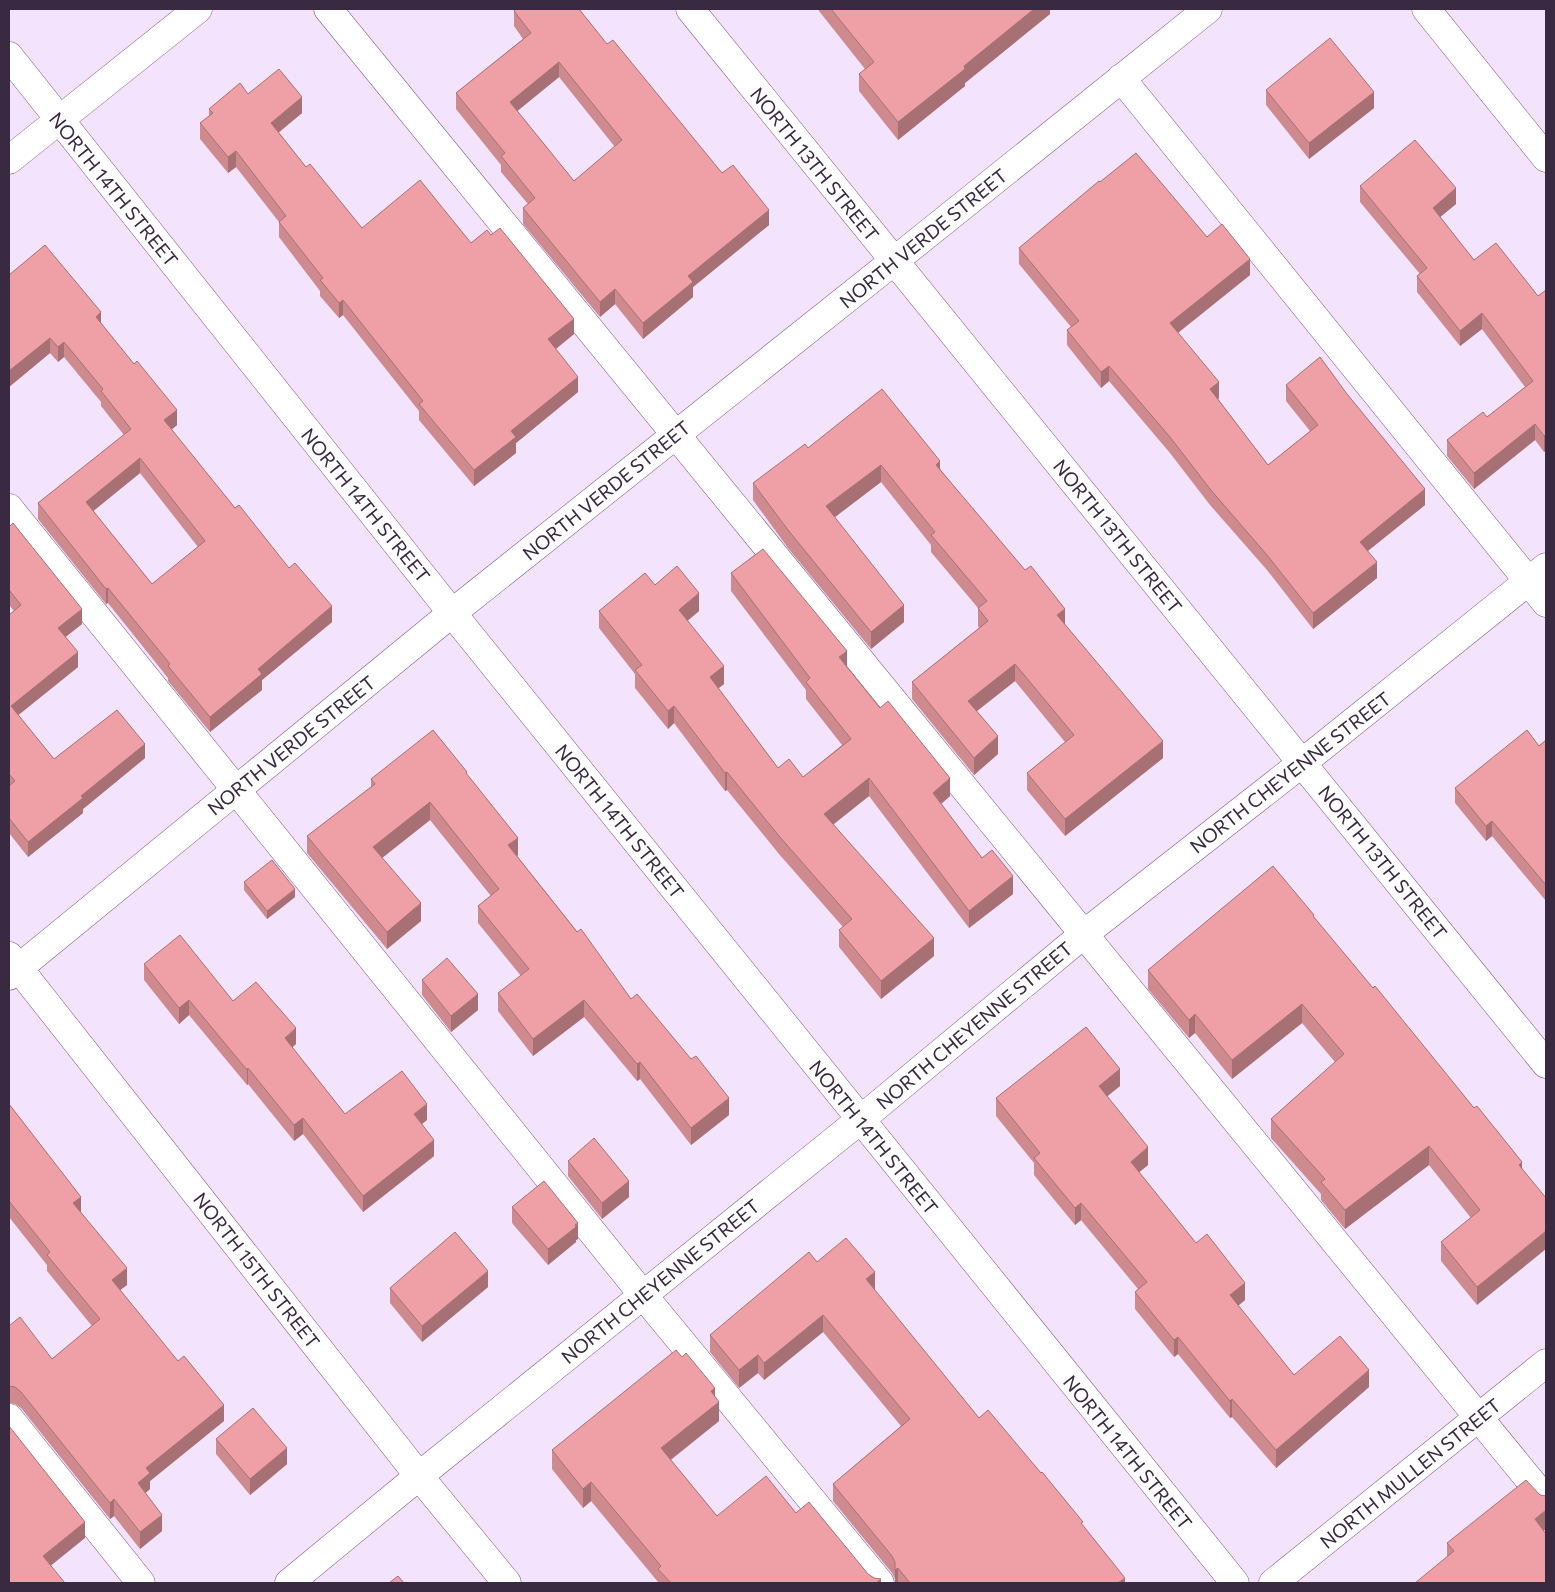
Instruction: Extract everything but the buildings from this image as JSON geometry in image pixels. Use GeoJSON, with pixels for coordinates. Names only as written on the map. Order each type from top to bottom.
{"type":"FeatureCollection","features":[{"type":"Feature","properties":{"kind":"street"},"geometry":{"type":"LineString","coordinates":[[9,160],[198,9]]}},
{"type":"Feature","properties":{"kind":"street"},"geometry":{"type":"LineString","coordinates":[[328,9],[1546,1500]]}},
{"type":"Feature","properties":{"kind":"street","name":"NORTH 13TH STREET"},"geometry":{"type":"LineString","coordinates":[[690,9],[1546,1064]]}},
{"type":"Feature","properties":{"kind":"street","name":"NORTH VERDE STREET"},"geometry":{"type":"LineString","coordinates":[[12,967],[237,789],[452,613],[1208,9]]}},
{"type":"Feature","properties":{"kind":"street"},"geometry":{"type":"LineString","coordinates":[[1426,9],[1546,158]]}},
{"type":"Feature","properties":{"kind":"street","name":"NORTH 14TH STREET"},"geometry":{"type":"LineString","coordinates":[[9,56],[452,613],[1235,1583]]}},
{"type":"Feature","properties":{"kind":"street"},"geometry":{"type":"LineString","coordinates":[[1121,78],[1537,574],[1546,603]]}},
{"type":"Feature","properties":{"kind":"street"},"geometry":{"type":"LineString","coordinates":[[9,508],[643,1295],[880,1583]]}},
{"type":"Feature","properties":{"kind":"street","name":"NORTH CHEYENNE STREET"},"geometry":{"type":"LineString","coordinates":[[290,1583],[419,1476],[860,1120],[1084,934],[1302,763],[1537,574]]}},
{"type":"Feature","properties":{"kind":"street","name":"NORTH 15TH STREET"},"geometry":{"type":"LineString","coordinates":[[12,967],[419,1476],[507,1583]]}},
{"type":"Feature","properties":{"kind":"street","name":"NORTH MULLEN STREET"},"geometry":{"type":"LineString","coordinates":[[1273,1583],[1546,1363]]}},
{"type":"Feature","properties":{"kind":"street"},"geometry":{"type":"LineString","coordinates":[[9,1418],[141,1583]]}}]}
